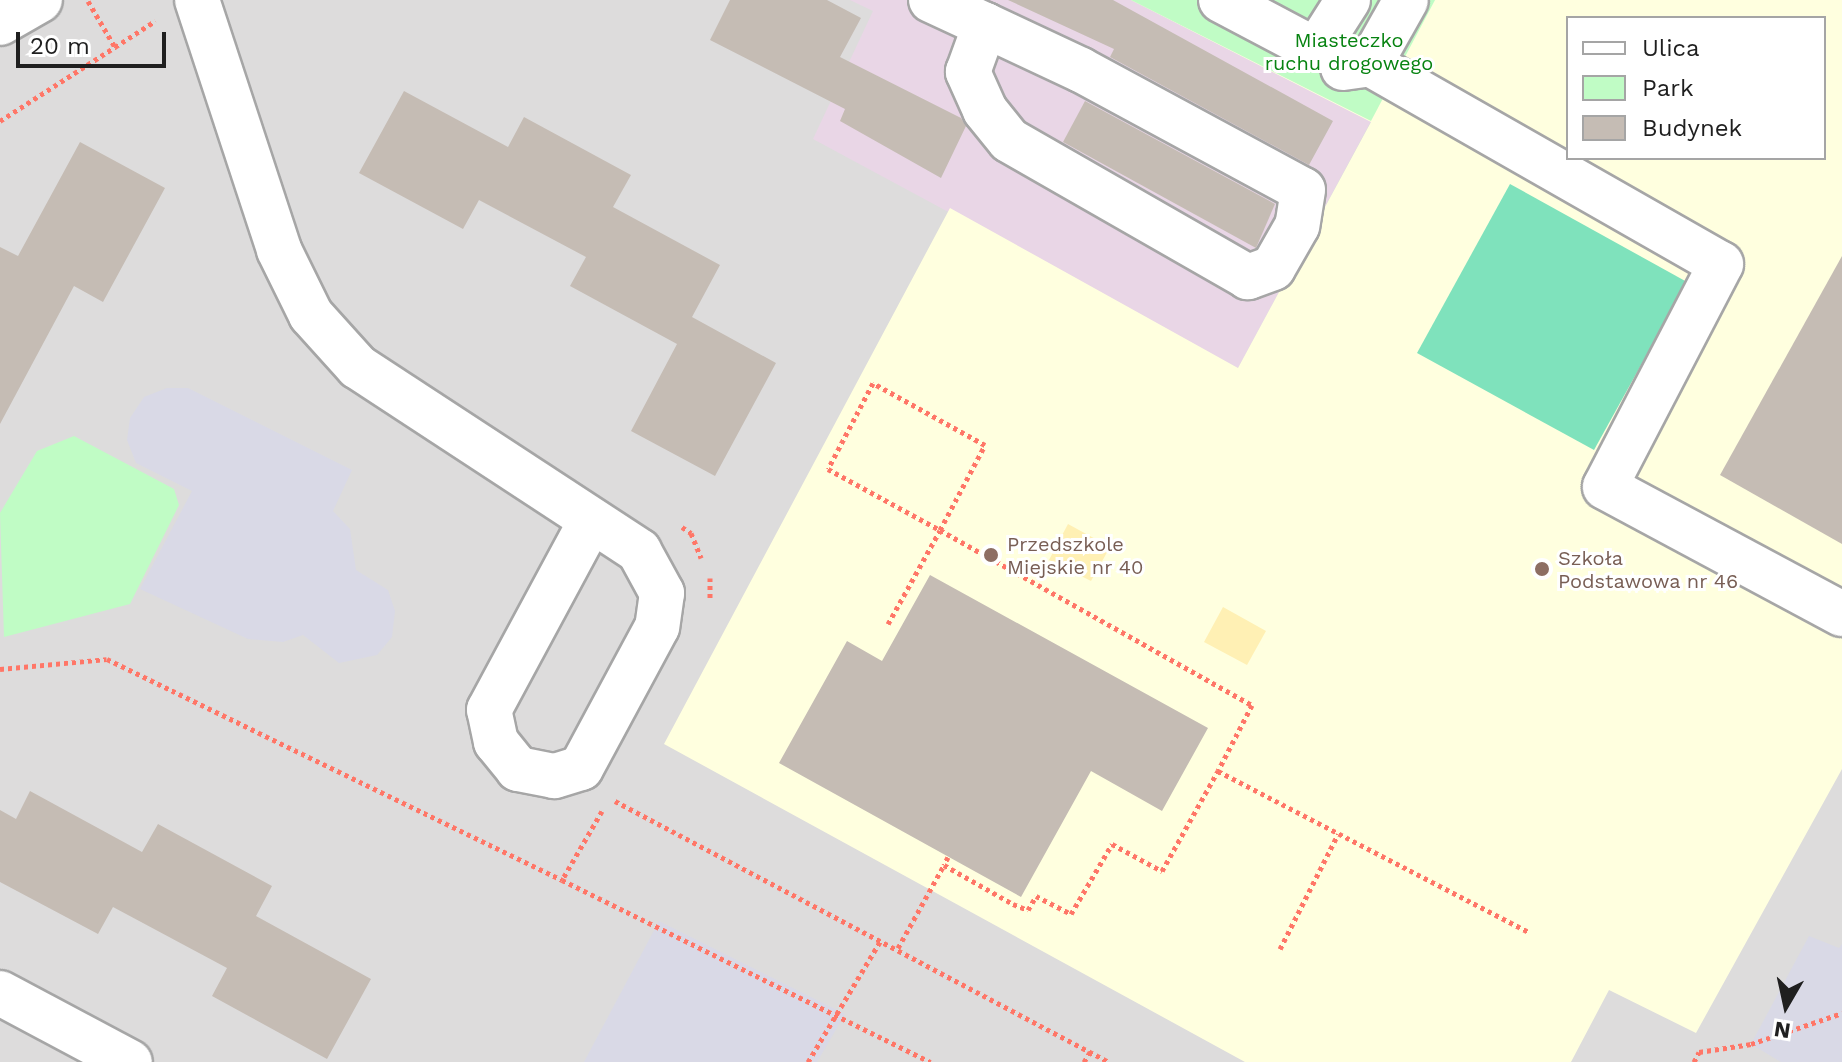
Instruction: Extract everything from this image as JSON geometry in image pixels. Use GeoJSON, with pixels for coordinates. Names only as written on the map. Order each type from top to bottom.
{"type":"FeatureCollection","features":[{"type":"Feature","properties":{"kind":"street"},"geometry":{"type":"LineString","coordinates":[[0,23],[40,0]]}},
{"type":"Feature","properties":{"kind":"street"},"geometry":{"type":"LineString","coordinates":[[931,0],[985,25],[1303,190],[1297,226],[1273,268],[1248,277],[1009,140],[985,110],[968,72],[985,25]]}},
{"type":"Feature","properties":{"kind":"street"},"geometry":{"type":"LineString","coordinates":[[1221,0],[1272,13],[1293,42],[1320,44],[1342,68],[1370,64],[1721,264],[1605,487],[1842,614]]}},
{"type":"Feature","properties":{"kind":"street"},"geometry":{"type":"LineString","coordinates":[[1320,44],[1348,0]]}},
{"type":"Feature","properties":{"kind":"street"},"geometry":{"type":"LineString","coordinates":[[1370,64],[1401,2]]}},
{"type":"Feature","properties":{"kind":"street"},"geometry":{"type":"LineString","coordinates":[[180,8],[279,250],[311,315],[358,367],[589,524],[639,551],[662,593],[657,627],[581,768],[554,776],[518,769],[496,742],[489,710],[589,524]]}},
{"type":"Feature","properties":{"kind":"street"},"geometry":{"type":"LineString","coordinates":[[0,993],[130,1062]]}},
{"type":"Feature","properties":{"kind":"path"},"geometry":{"type":"LineString","coordinates":[[86,0],[115,47]]}},
{"type":"Feature","properties":{"kind":"path"},"geometry":{"type":"LineString","coordinates":[[0,121],[180,8]]}},
{"type":"Feature","properties":{"kind":"path"},"geometry":{"type":"LineString","coordinates":[[888,624],[940,530],[985,445],[873,383],[828,469],[940,530],[1252,705],[1162,871],[1112,844],[1071,914],[1036,896],[1028,910],[944,865]]}},
{"type":"Feature","properties":{"kind":"path"},"geometry":{"type":"LineString","coordinates":[[0,669],[107,659],[562,880],[833,1018],[931,1062]]}},
{"type":"Feature","properties":{"kind":"path"},"geometry":{"type":"LineString","coordinates":[[1218,771],[1529,932]]}},
{"type":"Feature","properties":{"kind":"path"},"geometry":{"type":"LineString","coordinates":[[562,880],[610,798]]}},
{"type":"Feature","properties":{"kind":"path"},"geometry":{"type":"LineString","coordinates":[[1280,949],[1338,834]]}},
{"type":"Feature","properties":{"kind":"path"},"geometry":{"type":"LineString","coordinates":[[898,948],[948,857]]}},
{"type":"Feature","properties":{"kind":"path"},"geometry":{"type":"LineString","coordinates":[[808,1062],[881,940]]}},
{"type":"Feature","properties":{"kind":"path"},"geometry":{"type":"LineString","coordinates":[[1694,1062],[1699,1052],[1751,1044],[1842,1013]]}},
{"type":"Feature","properties":{"kind":"path"},"geometry":{"type":"LineString","coordinates":[[1084,1062],[1090,1052]]}},
{"type":"Feature","properties":{"kind":"shaded area"},"geometry":{"type":"Polygon","coordinates":[[[0,0],[1842,0],[1842,1062],[0,1062],[0,0]]]}},
{"type":"Feature","properties":{"kind":"shaded area"},"geometry":{"type":"Polygon","coordinates":[[[850,0],[1131,0],[1371,121],[1238,368],[813,139],[873,11],[850,0]]]}},
{"type":"Feature","properties":{"kind":"shaded area"},"geometry":{"type":"Polygon","coordinates":[[[1131,0],[1842,0],[1842,769],[1696,1033],[1609,990],[1571,1062],[1245,1062],[664,744],[950,208],[1238,368],[1371,122],[1131,0]]]}},
{"type":"Feature","properties":{"kind":"shaded area"},"geometry":{"type":"Polygon","coordinates":[[[167,388],[188,388],[352,470],[333,511],[350,529],[356,570],[388,590],[395,611],[392,637],[377,655],[339,663],[303,635],[283,642],[248,639],[140,589],[192,491],[136,463],[127,440],[130,418],[144,397],[167,388]]]}},
{"type":"Feature","properties":{"kind":"shaded area"},"geometry":{"type":"Polygon","coordinates":[[[659,921],[845,1014],[817,1062],[584,1062],[659,921]]]}},
{"type":"Feature","properties":{"kind":"shaded area"},"geometry":{"type":"Polygon","coordinates":[[[1809,936],[1839,948],[1842,944],[1842,1062],[1781,1062],[1751,1044],[1809,936]]]}},
{"type":"Feature","properties":{"kind":"sand"},"geometry":{"type":"Polygon","coordinates":[[[1068,524],[1110,547],[1091,581],[1049,560],[1068,524]]]}},
{"type":"Feature","properties":{"kind":"sand"},"geometry":{"type":"Polygon","coordinates":[[[1223,607],[1266,631],[1247,665],[1204,642],[1223,607]]]}},
{"type":"Feature","properties":{"kind":"green space","name":"Miasteczko ruchu drogowego"},"geometry":{"type":"Polygon","coordinates":[[[1131,0],[1435,0],[1371,121],[1131,0]]]}},
{"type":"Feature","properties":{"kind":"green space"},"geometry":{"type":"Polygon","coordinates":[[[1510,184],[1687,282],[1594,450],[1417,353],[1510,184]]]}},
{"type":"Feature","properties":{"kind":"green space"},"geometry":{"type":"Polygon","coordinates":[[[74,436],[174,489],[179,505],[130,604],[4,637],[0,513],[37,451],[74,436]]]}},
{"type":"Feature","properties":{"kind":"building"},"geometry":{"type":"Polygon","coordinates":[[[730,0],[827,0],[861,18],[840,57],[961,118],[966,126],[941,178],[840,121],[845,109],[710,40],[730,0]]]}},
{"type":"Feature","properties":{"kind":"building"},"geometry":{"type":"Polygon","coordinates":[[[1008,0],[1113,0],[1333,121],[1309,165],[1110,57],[1114,49],[1008,0]]]}},
{"type":"Feature","properties":{"kind":"building"},"geometry":{"type":"Polygon","coordinates":[[[404,91],[508,147],[524,117],[631,175],[613,207],[720,265],[692,317],[776,363],[715,476],[631,431],[677,344],[570,286],[586,257],[479,200],[463,229],[359,173],[404,91]]]}},
{"type":"Feature","properties":{"kind":"building"},"geometry":{"type":"Polygon","coordinates":[[[1085,101],[1275,204],[1256,248],[1063,142],[1085,101]]]}},
{"type":"Feature","properties":{"kind":"building"},"geometry":{"type":"Polygon","coordinates":[[[80,142],[165,188],[103,302],[74,286],[0,424],[0,247],[18,256],[80,142]]]}},
{"type":"Feature","properties":{"kind":"building"},"geometry":{"type":"Polygon","coordinates":[[[1842,256],[1842,544],[1720,475],[1842,256]]]}},
{"type":"Feature","properties":{"kind":"building"},"geometry":{"type":"Polygon","coordinates":[[[930,575],[1208,728],[1162,811],[1091,771],[1021,897],[779,763],[847,641],[882,661],[930,575]]]}},
{"type":"Feature","properties":{"kind":"building"},"geometry":{"type":"Polygon","coordinates":[[[30,791],[142,852],[158,824],[272,886],[256,916],[371,979],[327,1059],[212,996],[227,968],[113,907],[98,934],[0,882],[0,810],[16,819],[30,791]]]}},
{"type":"Feature","properties":{"kind":"place","name":"Przedszkole Miejskie nr 40"},"geometry":{"type":"Point","coordinates":[991,555]}},
{"type":"Feature","properties":{"kind":"place","name":"Szkoła Podstawowa nr 46"},"geometry":{"type":"Point","coordinates":[1542,569]}}]}
